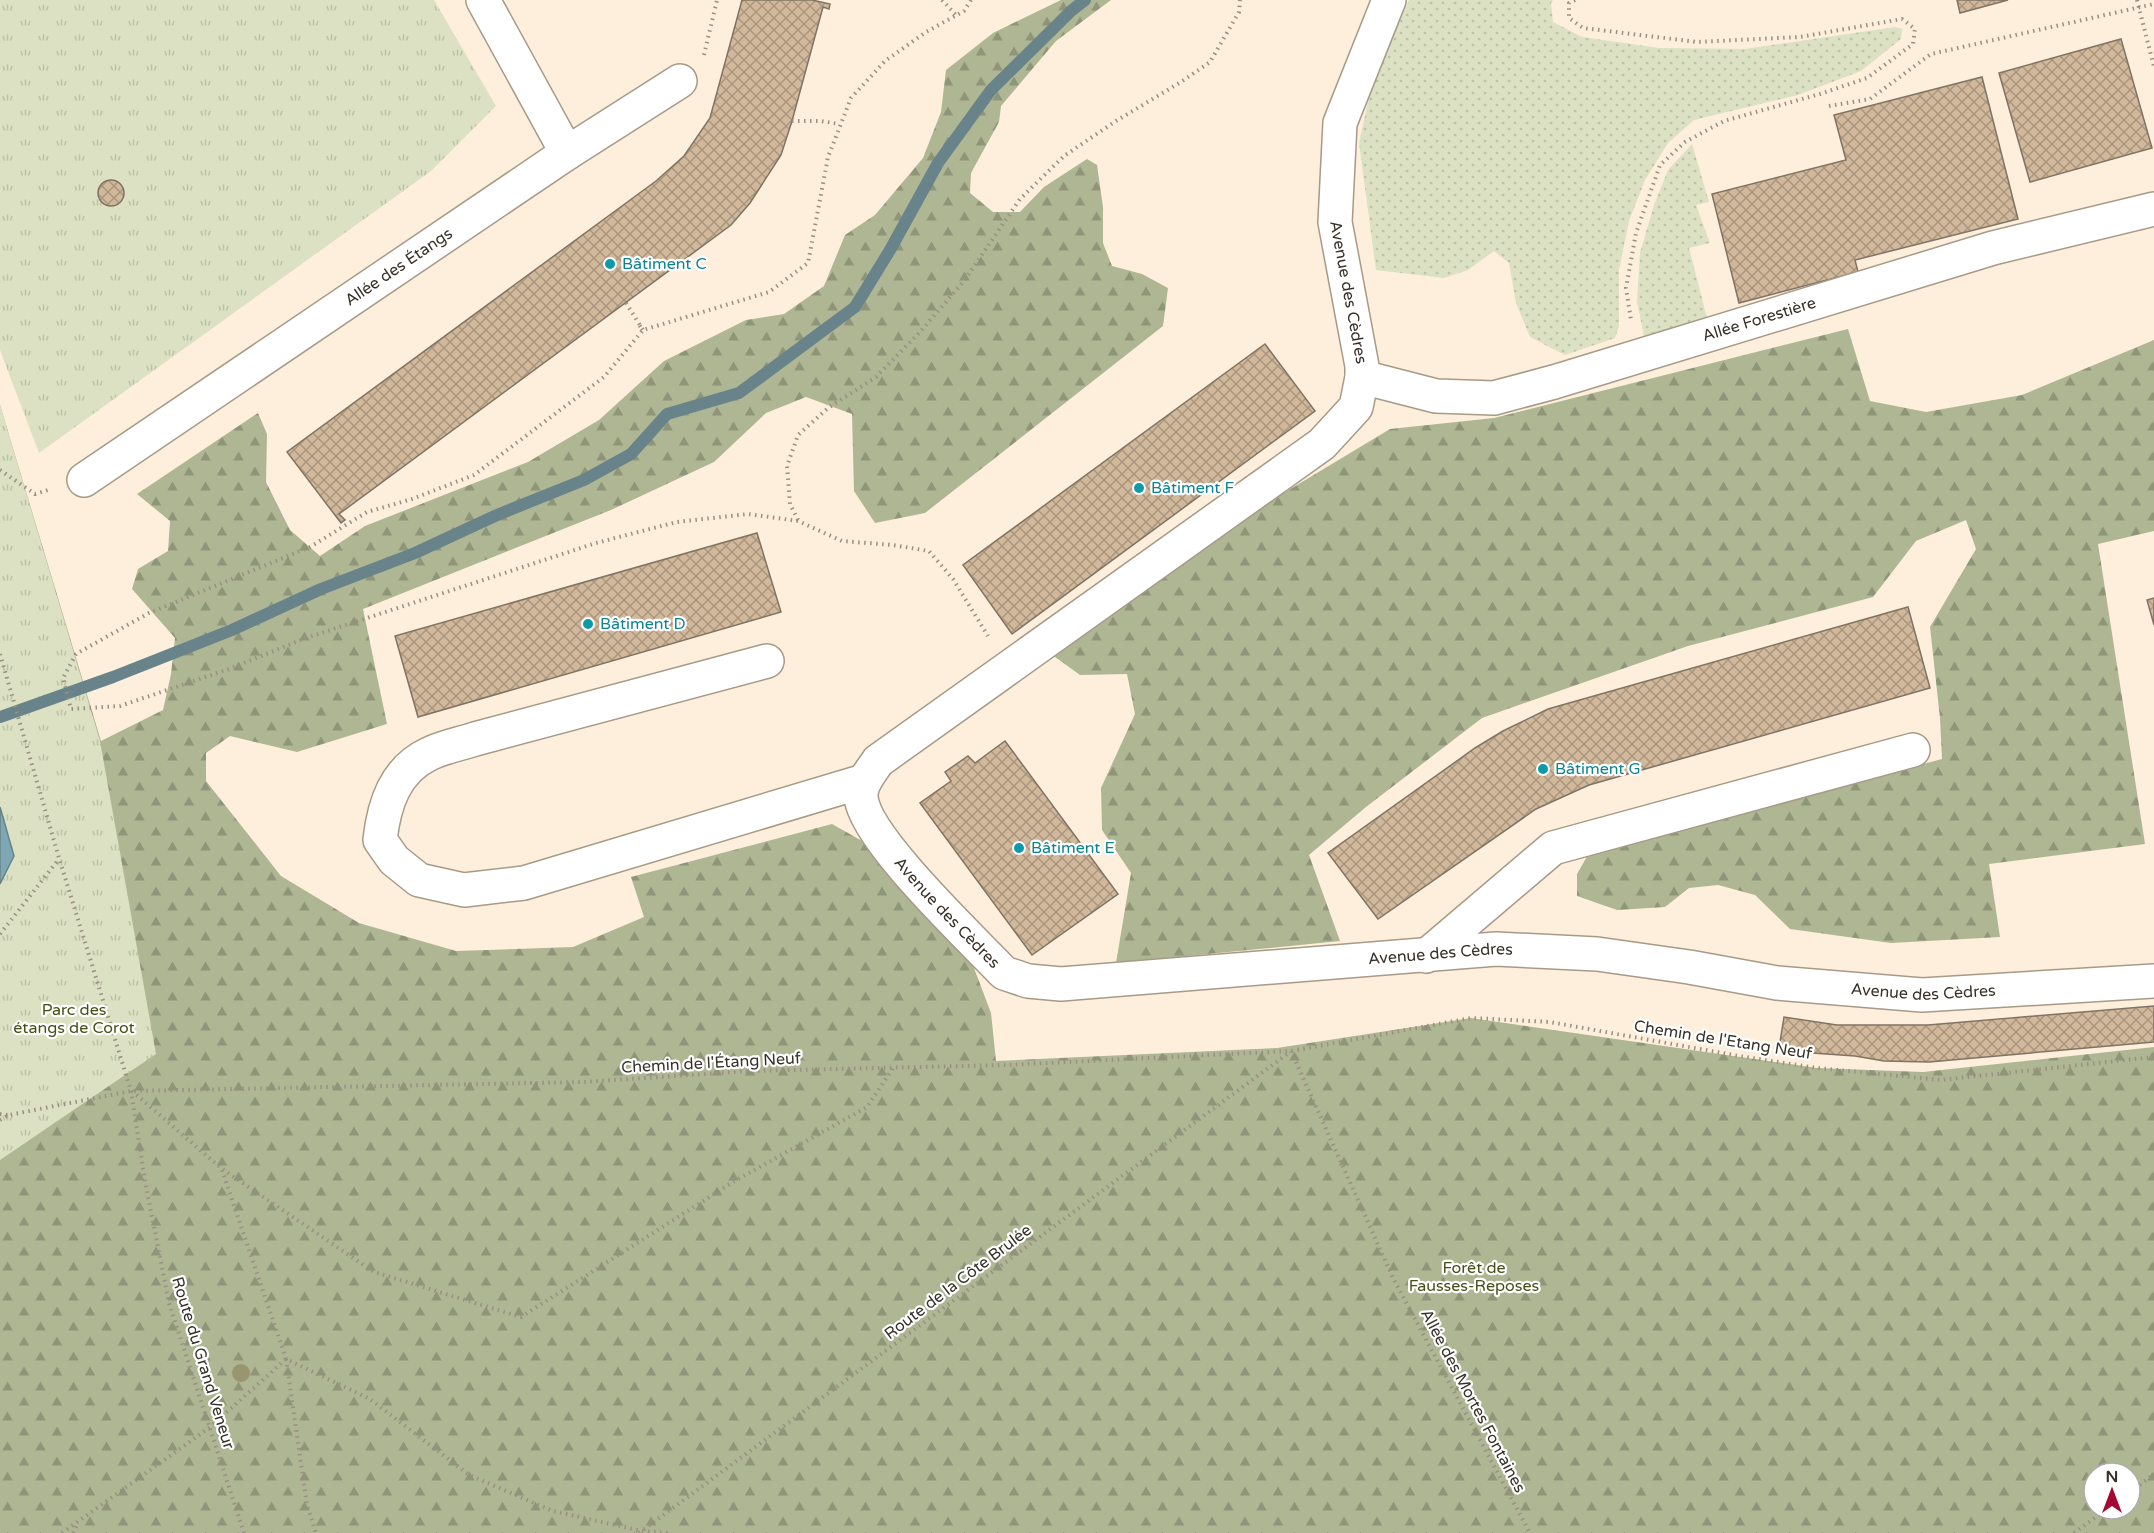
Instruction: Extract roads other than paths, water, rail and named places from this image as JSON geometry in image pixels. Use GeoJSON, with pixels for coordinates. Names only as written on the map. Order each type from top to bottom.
{"type":"FeatureCollection","features":[{"type":"Feature","properties":{"kind":"lane"},"geometry":{"type":"LineString","coordinates":[[483,0],[567,153]]}},
{"type":"Feature","properties":{"kind":"lane","name":"Avenue des Cèdres"},"geometry":{"type":"LineString","coordinates":[[1389,0],[1340,123],[1335,222],[1362,366],[1356,407],[1322,444],[878,761],[864,781],[861,796],[864,813],[891,854],[1004,973],[1028,981],[1061,984],[1496,949],[1598,954],[1777,983],[1852,991],[1922,994],[2154,981]]}},
{"type":"Feature","properties":{"kind":"lane","name":"Allée des Étangs"},"geometry":{"type":"LineString","coordinates":[[84,480],[567,153],[680,81]]}},
{"type":"Feature","properties":{"kind":"lane","name":"Allée Forestière"},"geometry":{"type":"LineString","coordinates":[[1362,377],[1436,396],[1494,398],[1993,249],[2154,208]]}},
{"type":"Feature","properties":{"kind":"lane"},"geometry":{"type":"LineString","coordinates":[[768,661],[430,753],[403,771],[382,820],[380,840],[394,860],[419,880],[464,890],[524,883],[864,781]]}},
{"type":"Feature","properties":{"kind":"lane"},"geometry":{"type":"LineString","coordinates":[[1426,956],[1553,848],[1913,750]]}},
{"type":"Feature","properties":{"kind":"water"},"geometry":{"type":"Polygon","coordinates":[[[0,807],[14,856],[0,884],[0,807]]]}},
{"type":"Feature","properties":{"kind":"waterway"},"geometry":{"type":"LineString","coordinates":[[0,717],[113,677],[232,630],[321,589],[415,553],[497,515],[584,480],[631,454],[667,414],[739,393],[855,307],[890,250],[938,163],[991,90],[1085,0]]}},
{"type":"Feature","properties":{"kind":"place","name":"Bâtiment C"},"geometry":{"type":"Point","coordinates":[610,264]}},
{"type":"Feature","properties":{"kind":"place","name":"Bâtiment F"},"geometry":{"type":"Point","coordinates":[1139,488]}},
{"type":"Feature","properties":{"kind":"place","name":"Bâtiment D"},"geometry":{"type":"Point","coordinates":[588,624]}},
{"type":"Feature","properties":{"kind":"place","name":"Bâtiment G"},"geometry":{"type":"Point","coordinates":[1543,769]}},
{"type":"Feature","properties":{"kind":"place","name":"Bâtiment E"},"geometry":{"type":"Point","coordinates":[1019,848]}},
{"type":"Feature","properties":{"kind":"park label","name":"Parc des étangs de Corot"},"geometry":{"type":"Point","coordinates":[74,1019]}},
{"type":"Feature","properties":{"kind":"park label","name":"Forêt de Fausses-Reposes"},"geometry":{"type":"Point","coordinates":[1474,1277]}}]}
